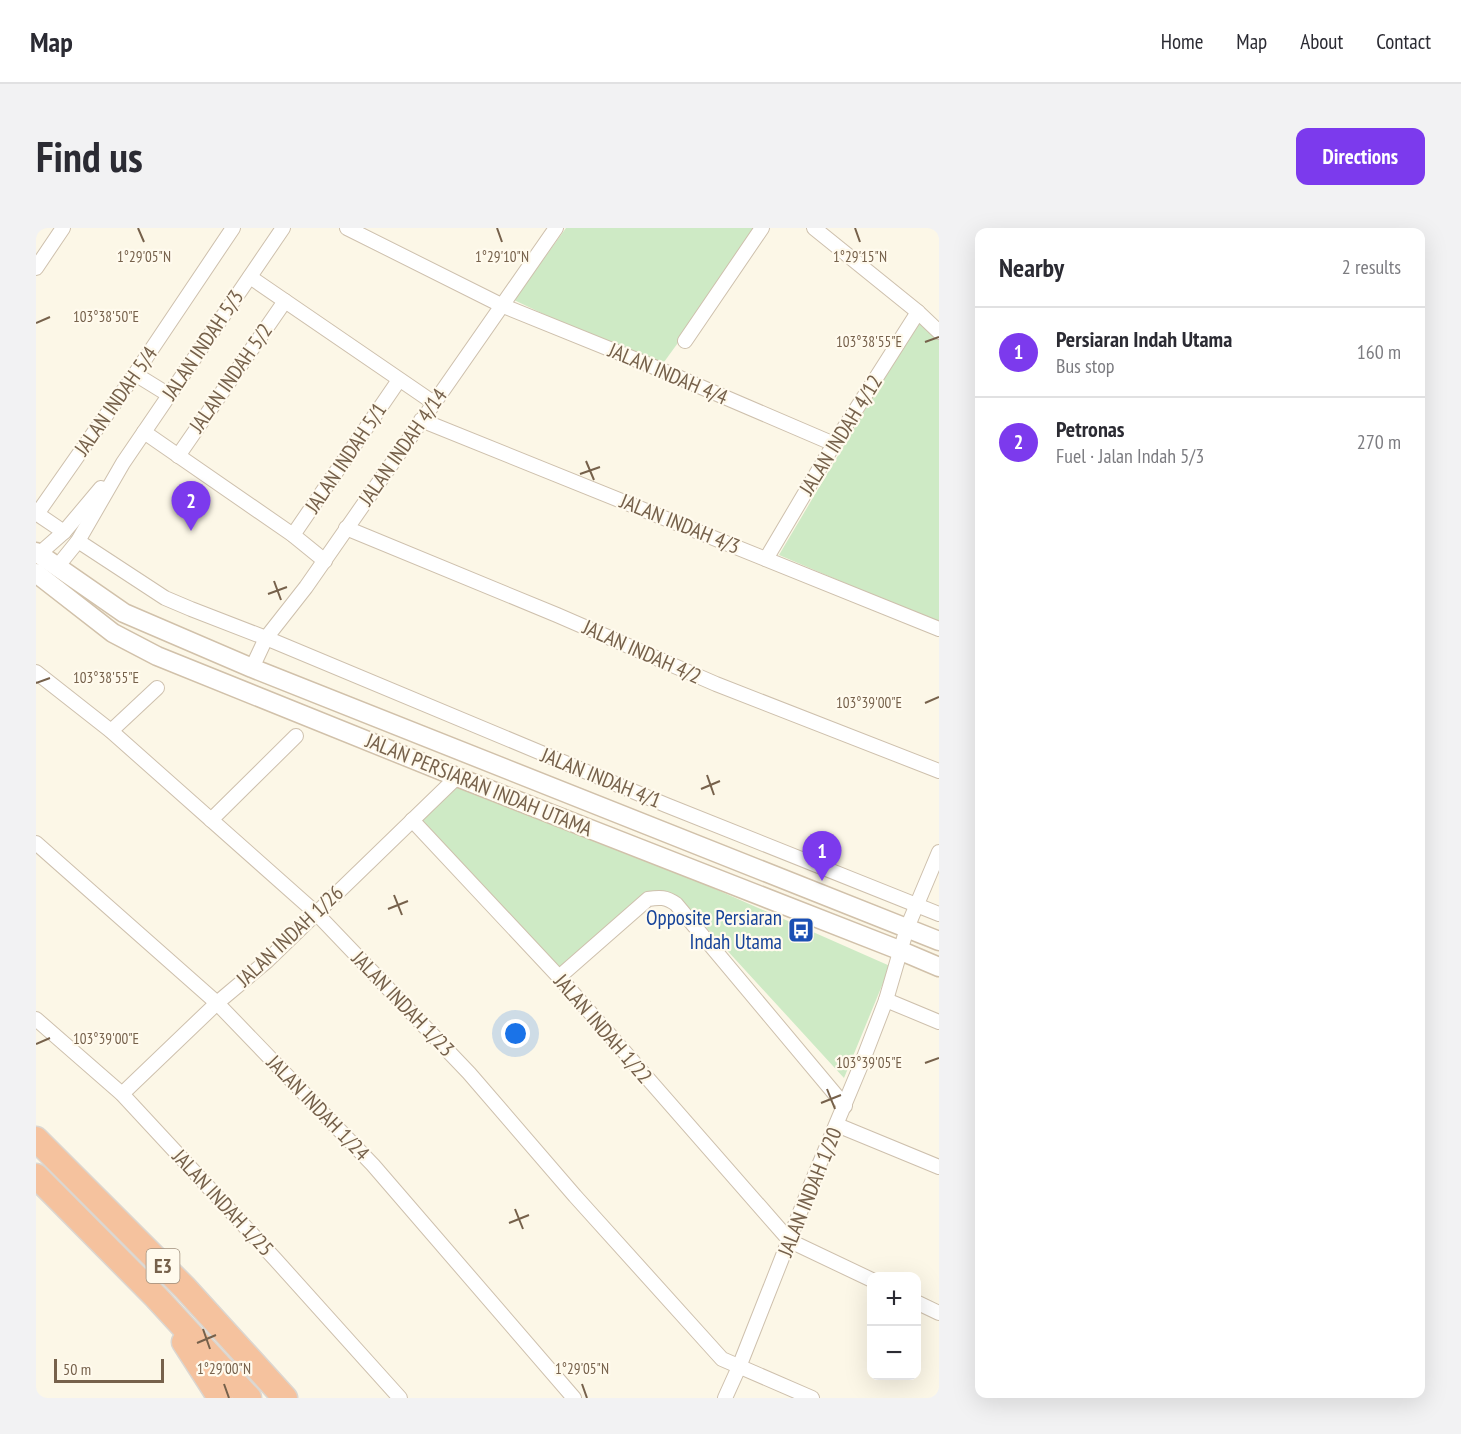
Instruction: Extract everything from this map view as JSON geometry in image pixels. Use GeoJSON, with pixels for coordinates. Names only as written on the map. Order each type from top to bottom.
{"type":"FeatureCollection","features":[{"type":"Feature","properties":{"kind":"highway","name":"E3"},"geometry":{"type":"LineString","coordinates":[[36,1139],[185,1288],[285,1398]]}},
{"type":"Feature","properties":{"kind":"highway","name":"E3"},"geometry":{"type":"LineString","coordinates":[[36,1176],[156,1297],[249,1398]]}},
{"type":"Feature","properties":{"kind":"highway"},"geometry":{"type":"LineString","coordinates":[[156,1297],[220,1398]]}},
{"type":"Feature","properties":{"kind":"main road"},"geometry":{"type":"LineString","coordinates":[[37,554],[44,577]]}},
{"type":"Feature","properties":{"kind":"main road","name":"JALAN PERSIARAN INDAH UTAMA"},"geometry":{"type":"LineString","coordinates":[[44,577],[252,668],[939,941]]}},
{"type":"Feature","properties":{"kind":"main road","name":"JALAN PERSIARAN INDAH UTAMA"},"geometry":{"type":"LineString","coordinates":[[44,577],[113,633],[157,656],[939,967]]}},
{"type":"Feature","properties":{"kind":"street"},"geometry":{"type":"LineString","coordinates":[[36,268],[63,228]]}},
{"type":"Feature","properties":{"kind":"street","name":"JALAN INDAH 5/4"},"geometry":{"type":"LineString","coordinates":[[37,513],[135,374],[233,228]]}},
{"type":"Feature","properties":{"kind":"street","name":"JALAN INDAH 5/3"},"geometry":{"type":"LineString","coordinates":[[44,577],[78,541],[123,463],[282,228]]}},
{"type":"Feature","properties":{"kind":"street","name":"JALAN INDAH 4/4"},"geometry":{"type":"LineString","coordinates":[[347,228],[501,305],[834,444]]}},
{"type":"Feature","properties":{"kind":"street","name":"JALAN INDAH 4/14"},"geometry":{"type":"LineString","coordinates":[[252,668],[266,638],[325,561],[556,228]]}},
{"type":"Feature","properties":{"kind":"street"},"geometry":{"type":"LineString","coordinates":[[686,341],[762,228]]}},
{"type":"Feature","properties":{"kind":"street"},"geometry":{"type":"LineString","coordinates":[[814,228],[918,312],[939,332]]}},
{"type":"Feature","properties":{"kind":"street"},"geometry":{"type":"LineString","coordinates":[[250,276],[434,403]]}},
{"type":"Feature","properties":{"kind":"street","name":"JALAN INDAH 5/2"},"geometry":{"type":"LineString","coordinates":[[178,456],[285,300]]}},
{"type":"Feature","properties":{"kind":"street","name":"JALAN INDAH 4/12"},"geometry":{"type":"LineString","coordinates":[[766,559],[834,444],[918,312]]}},
{"type":"Feature","properties":{"kind":"street"},"geometry":{"type":"LineString","coordinates":[[135,374],[169,395]]}},
{"type":"Feature","properties":{"kind":"street","name":"JALAN INDAH 5/1"},"geometry":{"type":"LineString","coordinates":[[293,536],[399,380]]}},
{"type":"Feature","properties":{"kind":"street","name":"JALAN INDAH 4/3"},"geometry":{"type":"LineString","coordinates":[[421,420],[939,629]]}},
{"type":"Feature","properties":{"kind":"street"},"geometry":{"type":"LineString","coordinates":[[144,432],[325,561]]}},
{"type":"Feature","properties":{"kind":"street","name":"JALAN INDAH 5/3"},"geometry":{"type":"LineString","coordinates":[[37,554],[64,532],[123,463]]}},
{"type":"Feature","properties":{"kind":"street"},"geometry":{"type":"LineString","coordinates":[[37,513],[64,532]]}},
{"type":"Feature","properties":{"kind":"street","name":"JALAN INDAH 4/2"},"geometry":{"type":"LineString","coordinates":[[346,528],[557,615],[716,684],[939,771]]}},
{"type":"Feature","properties":{"kind":"street"},"geometry":{"type":"LineString","coordinates":[[78,541],[165,598],[266,638]]}},
{"type":"Feature","properties":{"kind":"street","name":"JALAN INDAH 4/1"},"geometry":{"type":"LineString","coordinates":[[266,638],[666,805],[939,914]]}},
{"type":"Feature","properties":{"kind":"street","name":"JALAN INDAH 1/23"},"geometry":{"type":"LineString","coordinates":[[36,672],[111,731],[316,914],[470,1073],[575,1196],[722,1359],[812,1398]]}},
{"type":"Feature","properties":{"kind":"street"},"geometry":{"type":"LineString","coordinates":[[111,731],[157,688]]}},
{"type":"Feature","properties":{"kind":"street"},"geometry":{"type":"LineString","coordinates":[[211,820],[296,736]]}},
{"type":"Feature","properties":{"kind":"street","name":"JALAN INDAH 1/26"},"geometry":{"type":"LineString","coordinates":[[122,1094],[217,1003],[267,961],[457,777]]}},
{"type":"Feature","properties":{"kind":"street","name":"JALAN INDAH 1/22"},"geometry":{"type":"LineString","coordinates":[[412,820],[559,977],[790,1241]]}},
{"type":"Feature","properties":{"kind":"street","name":"JALAN INDAH 1/24"},"geometry":{"type":"LineString","coordinates":[[36,843],[217,1003],[373,1166],[574,1398]]}},
{"type":"Feature","properties":{"kind":"street","name":"JALAN INDAH 1/20"},"geometry":{"type":"LineString","coordinates":[[725,1398],[740,1367],[886,1000],[899,950],[939,852]]}},
{"type":"Feature","properties":{"kind":"street"},"geometry":{"type":"LineString","coordinates":[[559,977],[648,899],[660,897],[669,899],[676,904],[844,1106]]}},
{"type":"Feature","properties":{"kind":"street"},"geometry":{"type":"LineString","coordinates":[[886,1000],[939,1022]]}},
{"type":"Feature","properties":{"kind":"street","name":"JALAN INDAH 1/25"},"geometry":{"type":"LineString","coordinates":[[36,1019],[122,1094],[400,1398]]}},
{"type":"Feature","properties":{"kind":"street"},"geometry":{"type":"LineString","coordinates":[[837,1125],[939,1167]]}},
{"type":"Feature","properties":{"kind":"street"},"geometry":{"type":"LineString","coordinates":[[790,1241],[867,1278]]}},
{"type":"Feature","properties":{"kind":"street"},"geometry":{"type":"LineString","coordinates":[[921,1304],[939,1313]]}},
{"type":"Feature","properties":{"kind":"green space"},"geometry":{"type":"Polygon","coordinates":[[[566,228],[761,228],[659,369],[514,300],[566,228]]]}},
{"type":"Feature","properties":{"kind":"green space"},"geometry":{"type":"Polygon","coordinates":[[[919,319],[939,337],[939,623],[779,555],[919,319]]]}},
{"type":"Feature","properties":{"kind":"green space"},"geometry":{"type":"Polygon","coordinates":[[[458,781],[688,877],[890,966],[844,1078],[681,900],[666,891],[647,893],[559,969],[419,819],[458,781]]]}},
{"type":"Feature","properties":{"kind":"place","name":"Petronas"},"geometry":{"type":"Point","coordinates":[191,531]}},
{"type":"Feature","properties":{"kind":"place","name":"Persiaran Indah Utama"},"geometry":{"type":"Point","coordinates":[822,881]}},
{"type":"Feature","properties":{"kind":"place","name":"Opposite Persiaran Indah Utama"},"geometry":{"type":"Point","coordinates":[801,930]}}]}
